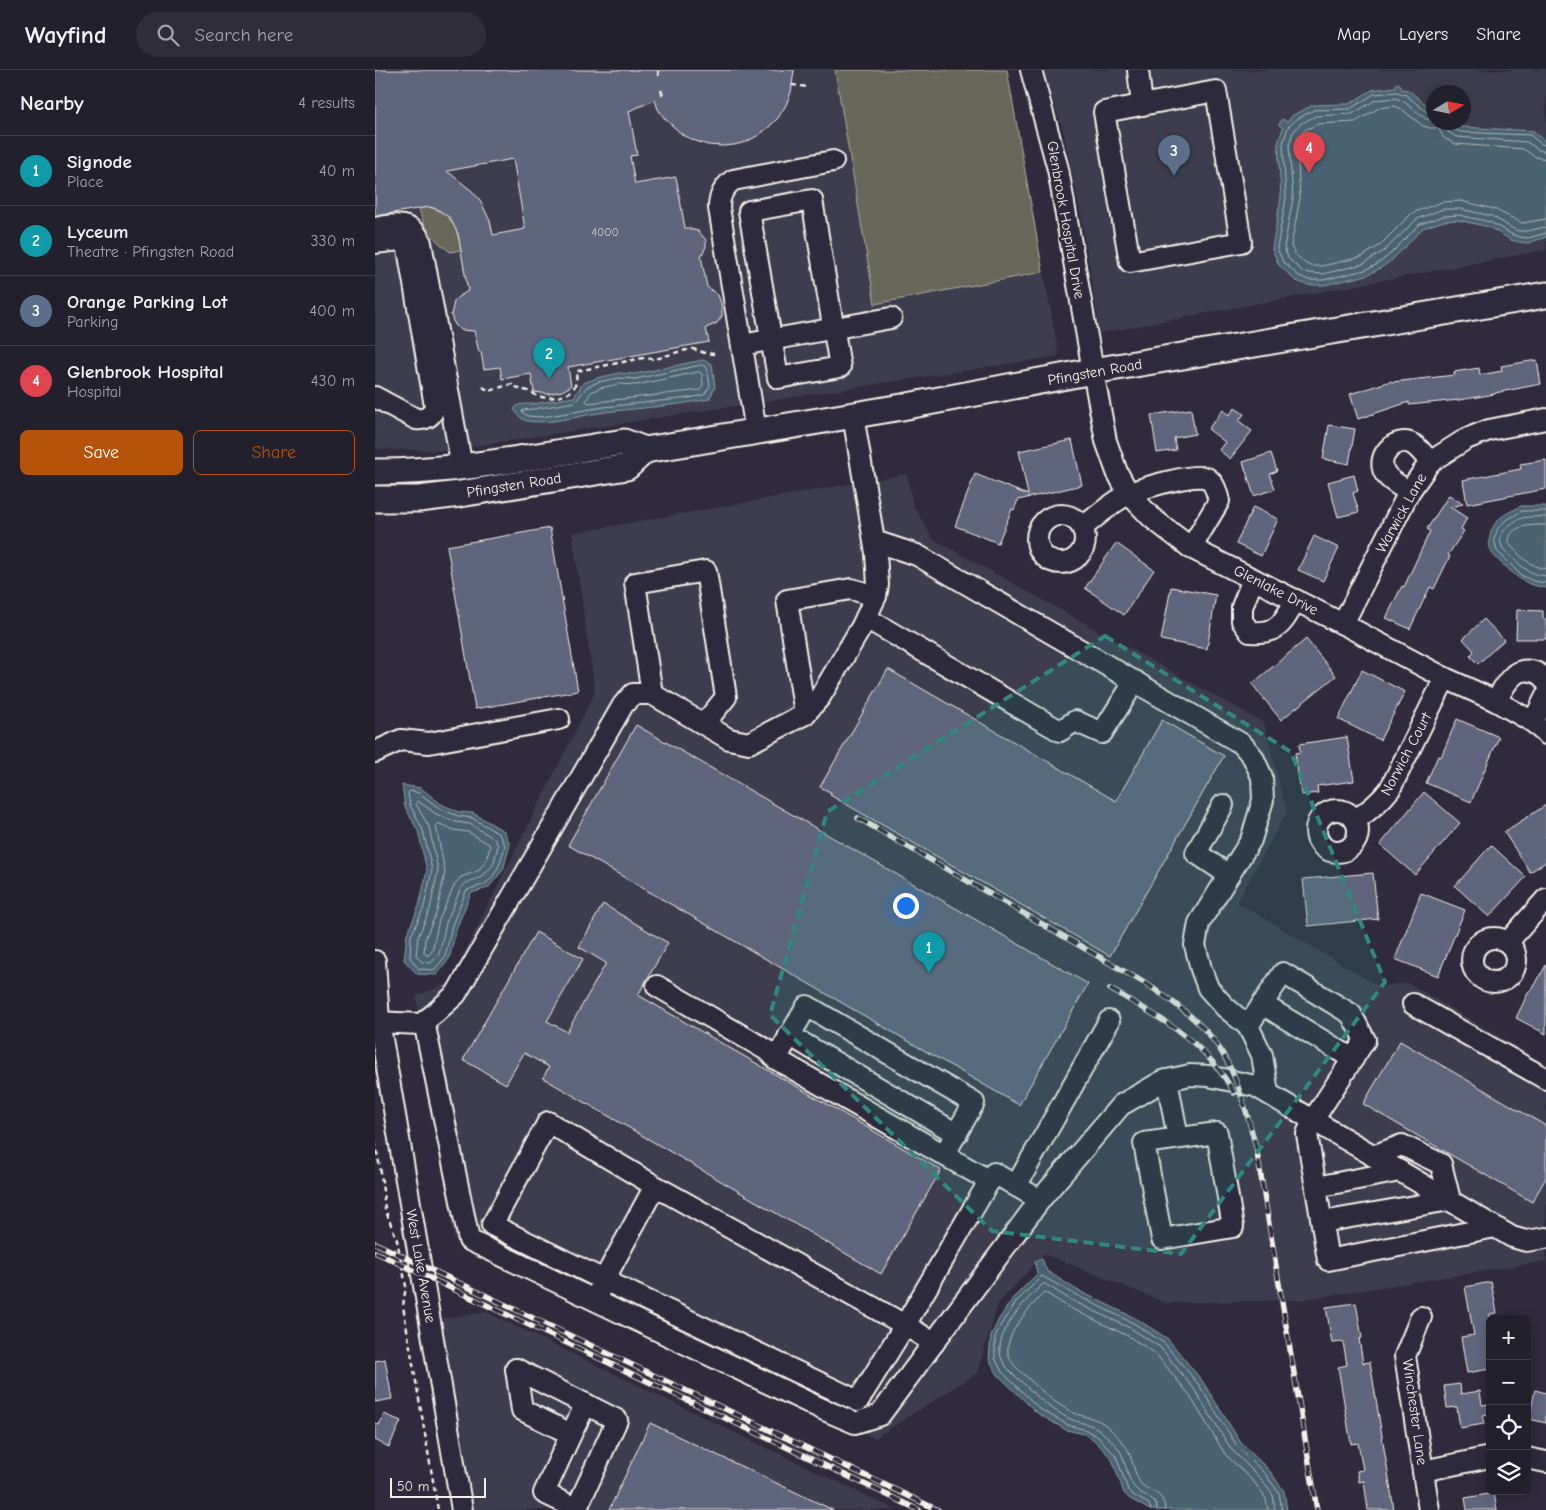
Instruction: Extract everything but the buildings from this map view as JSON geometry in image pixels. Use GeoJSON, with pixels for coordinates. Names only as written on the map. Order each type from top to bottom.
{"type":"FeatureCollection","features":[{"type":"Feature","properties":{"kind":"main road","name":"Pfingsten Road"},"geometry":{"type":"LineString","coordinates":[[375,472],[462,467],[624,442],[645,450],[1546,296]]}},
{"type":"Feature","properties":{"kind":"main road","name":"Pfingsten Road"},"geometry":{"type":"LineString","coordinates":[[379,501],[460,494],[627,467],[645,450]]}},
{"type":"Feature","properties":{"kind":"street","name":"Glenbrook Hospital Drive"},"geometry":{"type":"LineString","coordinates":[[1031,70],[1058,169],[1093,372]]}},
{"type":"Feature","properties":{"kind":"street"},"geometry":{"type":"LineString","coordinates":[[1138,70],[1142,105]]}},
{"type":"Feature","properties":{"kind":"street"},"geometry":{"type":"LineString","coordinates":[[1216,91],[1241,242],[1130,262],[1104,112],[1142,105],[1216,91]]}},
{"type":"Feature","properties":{"kind":"street"},"geometry":{"type":"LineString","coordinates":[[755,431],[719,208],[719,198],[727,184],[733,180],[833,161]]}},
{"type":"Feature","properties":{"kind":"street"},"geometry":{"type":"LineString","coordinates":[[811,200],[834,329],[840,367],[778,378],[749,211],[811,200]]}},
{"type":"Feature","properties":{"kind":"street"},"geometry":{"type":"LineString","coordinates":[[375,228],[387,225],[404,226],[418,235],[421,243],[462,467]]}},
{"type":"Feature","properties":{"kind":"street"},"geometry":{"type":"LineString","coordinates":[[375,243],[399,240],[408,249],[435,406],[433,413],[428,418],[422,420],[416,419],[375,397]]}},
{"type":"Feature","properties":{"kind":"street"},"geometry":{"type":"LineString","coordinates":[[742,345],[891,318]]}},
{"type":"Feature","properties":{"kind":"street","name":"Glenlake Drive"},"geometry":{"type":"LineString","coordinates":[[1093,372],[1106,442],[1117,472],[1129,494],[1152,518],[1191,548],[1343,624],[1445,678],[1496,701],[1540,728]]}},
{"type":"Feature","properties":{"kind":"street"},"geometry":{"type":"LineString","coordinates":[[421,1024],[456,994],[623,706],[633,694],[652,694],[729,739],[749,743],[805,714],[820,697],[866,618],[876,596],[878,580],[874,541],[853,415]]}},
{"type":"Feature","properties":{"kind":"street","name":"Warwick Lane"},"geometry":{"type":"LineString","coordinates":[[1343,624],[1409,492],[1431,462],[1466,439],[1489,430],[1546,419]]}},
{"type":"Feature","properties":{"kind":"street"},"geometry":{"type":"LineString","coordinates":[[1409,492],[1387,476],[1382,467],[1383,456],[1390,446],[1403,442],[1414,444],[1431,462]]}},
{"type":"Feature","properties":{"kind":"street"},"geometry":{"type":"LineString","coordinates":[[1082,528],[1129,494],[1149,486],[1199,475],[1208,478],[1216,489],[1219,501],[1191,548]]}},
{"type":"Feature","properties":{"kind":"street"},"geometry":{"type":"LineString","coordinates":[[874,541],[917,556],[1242,744],[1253,757],[1262,777],[1263,800],[1251,840],[1199,923],[1195,945],[1208,988],[1225,1007],[1248,1026],[1262,1055],[1267,1093]]}},
{"type":"Feature","properties":{"kind":"street"},"geometry":{"type":"LineString","coordinates":[[652,694],[635,583],[706,571],[726,697],[704,724]]}},
{"type":"Feature","properties":{"kind":"street"},"geometry":{"type":"LineString","coordinates":[[1253,579],[1242,607],[1242,622],[1250,632],[1264,633],[1280,627],[1296,600]]}},
{"type":"Feature","properties":{"kind":"street"},"geometry":{"type":"LineString","coordinates":[[805,714],[787,600],[851,590],[876,596]]}},
{"type":"Feature","properties":{"kind":"street"},"geometry":{"type":"LineString","coordinates":[[866,618],[1059,731],[1075,721],[1102,733],[1135,681]]}},
{"type":"Feature","properties":{"kind":"street"},"geometry":{"type":"LineString","coordinates":[[1496,701],[1513,675],[1524,671],[1536,671],[1546,682]]}},
{"type":"Feature","properties":{"kind":"street","name":"Norwich Court"},"geometry":{"type":"LineString","coordinates":[[1355,820],[1381,800],[1390,788],[1445,678]]}},
{"type":"Feature","properties":{"kind":"street"},"geometry":{"type":"LineString","coordinates":[[1540,728],[1546,696]]}},
{"type":"Feature","properties":{"kind":"street"},"geometry":{"type":"LineString","coordinates":[[375,752],[401,740],[429,743],[559,719]]}},
{"type":"Feature","properties":{"kind":"street"},"geometry":{"type":"LineString","coordinates":[[1223,805],[1196,853],[1229,875]]}},
{"type":"Feature","properties":{"kind":"street"},"geometry":{"type":"LineString","coordinates":[[1508,942],[1546,899]]}},
{"type":"Feature","properties":{"kind":"street","name":"West Lake Avenue"},"geometry":{"type":"LineString","coordinates":[[375,961],[376,1017],[423,1274],[461,1510]]}},
{"type":"Feature","properties":{"kind":"street"},"geometry":{"type":"LineString","coordinates":[[1248,1026],[1283,973],[1351,1014],[1365,1040],[1313,1120],[1307,1134],[1328,1260],[1495,1227]]}},
{"type":"Feature","properties":{"kind":"street"},"geometry":{"type":"LineString","coordinates":[[657,986],[770,1052],[776,1059],[989,1181]]}},
{"type":"Feature","properties":{"kind":"street"},"geometry":{"type":"LineString","coordinates":[[1262,1004],[1353,1059]]}},
{"type":"Feature","properties":{"kind":"street"},"geometry":{"type":"LineString","coordinates":[[1413,1004],[1546,1079]]}},
{"type":"Feature","properties":{"kind":"street"},"geometry":{"type":"LineString","coordinates":[[776,1059],[807,1006],[974,1103],[945,1156]]}},
{"type":"Feature","properties":{"kind":"street"},"geometry":{"type":"LineString","coordinates":[[376,1017],[421,1024],[426,1031],[469,1240],[855,1423],[880,1415],[1041,1200],[1121,1105],[1167,1080],[1190,1075],[1209,1076],[1255,1086],[1512,1237],[1526,1241],[1546,1238]]}},
{"type":"Feature","properties":{"kind":"street"},"geometry":{"type":"LineString","coordinates":[[1016,1186],[1109,1021]]}},
{"type":"Feature","properties":{"kind":"street"},"geometry":{"type":"LineString","coordinates":[[789,1035],[957,1134]]}},
{"type":"Feature","properties":{"kind":"street"},"geometry":{"type":"LineString","coordinates":[[1167,1080],[1178,1138]]}},
{"type":"Feature","properties":{"kind":"street"},"geometry":{"type":"LineString","coordinates":[[934,1343],[905,1325],[655,1186],[548,1122],[492,1226],[858,1401],[905,1325],[994,1173],[1041,1200]]}},
{"type":"Feature","properties":{"kind":"street"},"geometry":{"type":"LineString","coordinates":[[1217,1133],[1233,1227],[1162,1239],[1144,1143],[1178,1138],[1217,1133]]}},
{"type":"Feature","properties":{"kind":"street"},"geometry":{"type":"LineString","coordinates":[[1373,1156],[1402,1145],[1441,1164],[1450,1200]]}},
{"type":"Feature","properties":{"kind":"street"},"geometry":{"type":"LineString","coordinates":[[1316,1187],[1400,1171]]}},
{"type":"Feature","properties":{"kind":"street"},"geometry":{"type":"LineString","coordinates":[[595,1300],[655,1186]]}},
{"type":"Feature","properties":{"kind":"street"},"geometry":{"type":"LineString","coordinates":[[1322,1222],[1450,1200]]}},
{"type":"Feature","properties":{"kind":"street"},"geometry":{"type":"LineString","coordinates":[[506,1257],[516,1237]]}},
{"type":"Feature","properties":{"kind":"street","name":"Winchester Lane"},"geometry":{"type":"LineString","coordinates":[[1421,1318],[1405,1356],[1429,1510]]}},
{"type":"Feature","properties":{"kind":"street"},"geometry":{"type":"LineString","coordinates":[[731,1365],[741,1346]]}},
{"type":"Feature","properties":{"kind":"street"},"geometry":{"type":"LineString","coordinates":[[571,1434],[522,1410],[516,1369],[586,1404],[617,1420],[577,1510],[544,1493],[586,1404]]}},
{"type":"Feature","properties":{"kind":"street"},"geometry":{"type":"LineString","coordinates":[[1423,1471],[1486,1459]]}},
{"type":"Feature","properties":{"kind":"street"},"geometry":{"type":"LineString","coordinates":[[1531,1459],[1546,1462]]}},
{"type":"Feature","properties":{"kind":"path"},"geometry":{"type":"LineString","coordinates":[[658,71],[659,79]]}},
{"type":"Feature","properties":{"kind":"path"},"geometry":{"type":"LineString","coordinates":[[792,85],[808,87]]}},
{"type":"Feature","properties":{"kind":"path"},"geometry":{"type":"LineString","coordinates":[[661,90],[663,96]]}},
{"type":"Feature","properties":{"kind":"path"},"geometry":{"type":"LineString","coordinates":[[483,386],[489,391],[513,384],[521,391],[531,392],[535,396],[552,398],[562,396],[573,390],[577,371],[643,358],[656,359],[693,349],[715,354]]}},
{"type":"Feature","properties":{"kind":"path"},"geometry":{"type":"LineString","coordinates":[[375,1142],[385,1208],[397,1240],[406,1286],[403,1306],[438,1510]]}},
{"type":"Feature","properties":{"kind":"highlighted area"},"geometry":{"type":"Polygon","coordinates":[[[1105,636],[1291,752],[1385,982],[1181,1254],[992,1231],[770,1015],[827,812],[1105,636]]]}},
{"type":"Feature","properties":{"kind":"shaded area"},"geometry":{"type":"Polygon","coordinates":[[[375,70],[1007,70],[1059,356],[443,451],[375,449],[375,70]]]}},
{"type":"Feature","properties":{"kind":"shaded area"},"geometry":{"type":"Polygon","coordinates":[[[1043,70],[1546,70],[1546,250],[1100,333],[1081,215],[1063,130],[1043,70]]]}},
{"type":"Feature","properties":{"kind":"shaded area"},"geometry":{"type":"Polygon","coordinates":[[[907,474],[913,505],[933,539],[1264,723],[1287,812],[1237,902],[1378,986],[1408,983],[1546,1064],[1546,1261],[1301,1300],[1166,1303],[1044,1254],[998,1304],[977,1373],[875,1438],[454,1239],[416,996],[449,983],[595,692],[572,533],[907,474]]]}},
{"type":"Feature","properties":{"kind":"shaded area"},"geometry":{"type":"Polygon","coordinates":[[[486,1312],[896,1510],[471,1510],[439,1319],[486,1312]]]}},
{"type":"Feature","properties":{"kind":"green space"},"geometry":{"type":"Polygon","coordinates":[[[835,70],[1007,70],[1043,272],[875,304],[835,70]]]}},
{"type":"Feature","properties":{"kind":"green space"},"geometry":{"type":"Polygon","coordinates":[[[429,207],[444,213],[449,218],[458,235],[461,250],[450,252],[426,228],[419,208],[429,207]]]}},
{"type":"Feature","properties":{"kind":"water"},"geometry":{"type":"Polygon","coordinates":[[[1397,83],[1400,84],[1402,89],[1408,90],[1426,104],[1426,130],[1471,130],[1471,128],[1534,131],[1546,142],[1546,237],[1528,243],[1519,242],[1511,240],[1489,227],[1458,220],[1444,221],[1423,228],[1392,260],[1367,275],[1324,285],[1308,285],[1296,281],[1279,265],[1272,249],[1281,197],[1278,144],[1283,128],[1279,125],[1282,119],[1287,122],[1293,115],[1313,105],[1349,104],[1372,90],[1395,87],[1397,83]]]}},
{"type":"Feature","properties":{"kind":"water"},"geometry":{"type":"Polygon","coordinates":[[[703,360],[712,364],[715,387],[709,399],[605,412],[546,422],[526,420],[520,417],[514,409],[518,405],[574,397],[583,383],[597,378],[619,373],[635,374],[703,360]]]}},
{"type":"Feature","properties":{"kind":"water"},"geometry":{"type":"Polygon","coordinates":[[[1521,506],[1546,506],[1546,588],[1520,579],[1496,559],[1490,549],[1490,534],[1497,521],[1521,506]]]}},
{"type":"Feature","properties":{"kind":"water"},"geometry":{"type":"Polygon","coordinates":[[[402,785],[421,788],[441,804],[459,812],[473,813],[504,831],[510,845],[503,870],[488,888],[471,893],[457,927],[449,959],[437,975],[417,974],[404,960],[407,934],[419,906],[427,871],[418,831],[405,807],[402,785]]]}},
{"type":"Feature","properties":{"kind":"water"},"geometry":{"type":"Polygon","coordinates":[[[1042,1259],[1047,1271],[1077,1290],[1137,1319],[1168,1339],[1203,1382],[1241,1443],[1269,1470],[1284,1491],[1287,1510],[1150,1510],[1130,1499],[1124,1493],[1112,1459],[1094,1440],[1085,1434],[1066,1430],[1037,1413],[998,1375],[989,1359],[991,1336],[999,1319],[1013,1298],[1037,1274],[1035,1262],[1042,1259]]]}},
{"type":"Feature","properties":{"kind":"railway"},"geometry":{"type":"LineString","coordinates":[[858,818],[1148,985],[1177,1005],[1214,1040],[1237,1084],[1256,1147],[1317,1510]]}},
{"type":"Feature","properties":{"kind":"railway"},"geometry":{"type":"LineString","coordinates":[[1110,989],[1180,1032],[1210,1059],[1234,1093]]}},
{"type":"Feature","properties":{"kind":"railway"},"geometry":{"type":"LineString","coordinates":[[375,1243],[938,1510]]}},
{"type":"Feature","properties":{"kind":"railway"},"geometry":{"type":"LineString","coordinates":[[375,1252],[919,1510]]}},
{"type":"Feature","properties":{"kind":"place","name":"Glenbrook Hospital"},"geometry":{"type":"Point","coordinates":[1309,173]}},
{"type":"Feature","properties":{"kind":"place","name":"Orange Parking Lot"},"geometry":{"type":"Point","coordinates":[1174,176]}},
{"type":"Feature","properties":{"kind":"place","name":"Lyceum"},"geometry":{"type":"Point","coordinates":[549,379]}},
{"type":"Feature","properties":{"kind":"place","name":"Signode"},"geometry":{"type":"Point","coordinates":[929,973]}}]}
